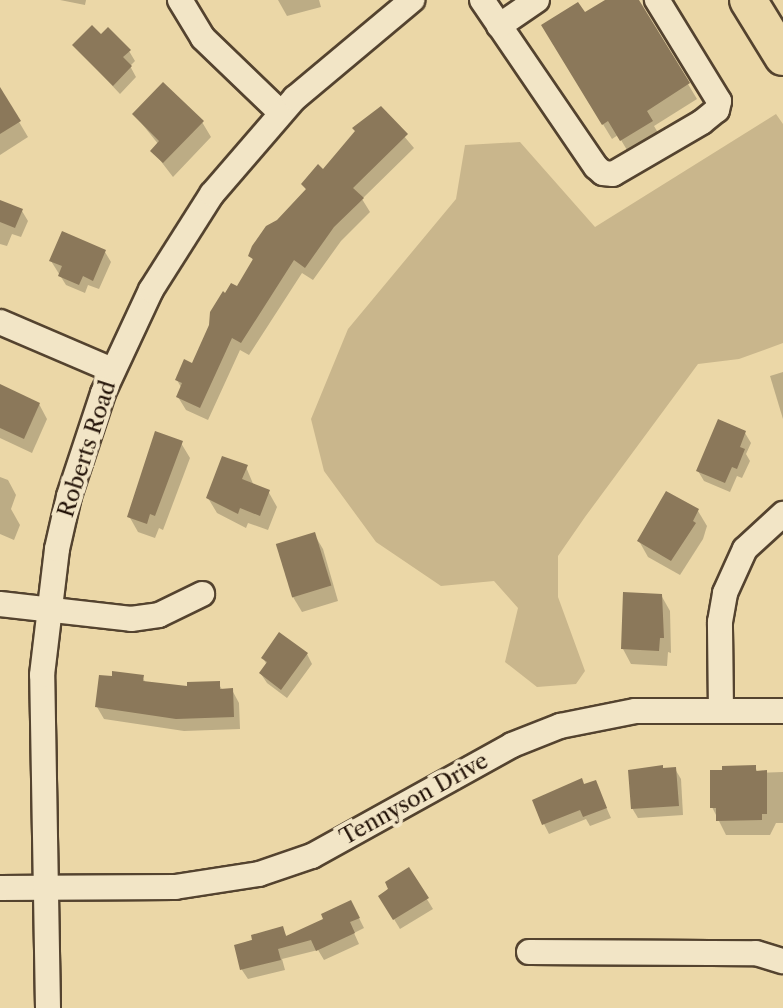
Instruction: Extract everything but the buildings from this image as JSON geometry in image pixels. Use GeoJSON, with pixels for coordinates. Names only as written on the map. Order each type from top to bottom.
{"type":"FeatureCollection","features":[{"type":"Feature","properties":{"kind":"highway"},"geometry":{"type":"LineString","coordinates":[[748,0],[783,57]]}},
{"type":"Feature","properties":{"kind":"street"},"geometry":{"type":"LineString","coordinates":[[180,0],[203,38],[281,113]]}},
{"type":"Feature","properties":{"kind":"street","name":"Roberts Road"},"geometry":{"type":"LineString","coordinates":[[48,1008],[42,675],[48,609],[69,496],[112,370],[151,290],[212,194],[281,113],[332,64],[412,0]]}},
{"type":"Feature","properties":{"kind":"street"},"geometry":{"type":"LineString","coordinates":[[482,0],[596,167],[603,173],[613,174],[717,110],[719,101],[657,0]]}},
{"type":"Feature","properties":{"kind":"street"},"geometry":{"type":"LineString","coordinates":[[499,26],[537,0]]}},
{"type":"Feature","properties":{"kind":"street"},"geometry":{"type":"LineString","coordinates":[[0,322],[112,370]]}},
{"type":"Feature","properties":{"kind":"street"},"geometry":{"type":"LineString","coordinates":[[721,710],[720,622],[725,593],[745,549],[764,527],[783,514]]}},
{"type":"Feature","properties":{"kind":"street"},"geometry":{"type":"LineString","coordinates":[[0,604],[131,619],[159,615],[202,594]]}},
{"type":"Feature","properties":{"kind":"street","name":"Tennyson Drive"},"geometry":{"type":"LineString","coordinates":[[0,888],[175,887],[259,874],[312,856],[512,745],[560,726],[635,711],[783,711]]}},
{"type":"Feature","properties":{"kind":"street"},"geometry":{"type":"LineString","coordinates":[[529,952],[756,953],[783,961]]}},
{"type":"Feature","properties":{"kind":"shaded area"},"geometry":{"type":"Polygon","coordinates":[[[776,114],[783,124],[783,343],[739,359],[698,364],[585,517],[558,556],[558,597],[585,671],[576,684],[537,687],[505,662],[518,608],[494,581],[441,586],[376,542],[324,471],[311,419],[348,329],[456,199],[465,145],[520,142],[595,227],[776,114]]]}}]}
